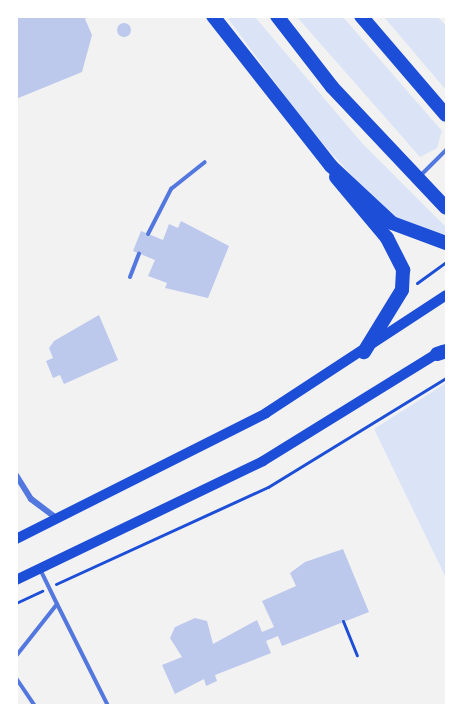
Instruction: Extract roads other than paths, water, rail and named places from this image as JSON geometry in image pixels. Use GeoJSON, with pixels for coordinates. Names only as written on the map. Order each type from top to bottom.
{"type":"FeatureCollection","features":[{"type":"Feature","properties":{"kind":"highway"},"geometry":{"type":"LineString","coordinates":[[213,16],[387,238],[403,270],[402,290],[364,352]]}},
{"type":"Feature","properties":{"kind":"highway"},"geometry":{"type":"LineString","coordinates":[[277,16],[332,87],[447,208]]}},
{"type":"Feature","properties":{"kind":"highway"},"geometry":{"type":"LineString","coordinates":[[361,16],[447,115]]}},
{"type":"Feature","properties":{"kind":"highway"},"geometry":{"type":"LineString","coordinates":[[331,166],[392,223],[447,243]]}},
{"type":"Feature","properties":{"kind":"main road"},"geometry":{"type":"LineString","coordinates":[[16,538],[59,519],[266,413],[364,352],[447,295]]}},
{"type":"Feature","properties":{"kind":"main road"},"geometry":{"type":"LineString","coordinates":[[16,580],[263,462],[443,351]]}},
{"type":"Feature","properties":{"kind":"street"},"geometry":{"type":"LineString","coordinates":[[16,475],[31,499],[59,519]]}},
{"type":"Feature","properties":{"kind":"lane"},"geometry":{"type":"LineString","coordinates":[[417,179],[447,150]]}},
{"type":"Feature","properties":{"kind":"lane"},"geometry":{"type":"LineString","coordinates":[[148,234],[171,189],[205,162]]}},
{"type":"Feature","properties":{"kind":"lane"},"geometry":{"type":"LineString","coordinates":[[130,277],[139,254]]}},
{"type":"Feature","properties":{"kind":"lane"},"geometry":{"type":"LineString","coordinates":[[40,569],[108,705]]}},
{"type":"Feature","properties":{"kind":"lane"},"geometry":{"type":"LineString","coordinates":[[16,656],[57,604]]}},
{"type":"Feature","properties":{"kind":"lane"},"geometry":{"type":"LineString","coordinates":[[16,678],[35,705]]}}]}
